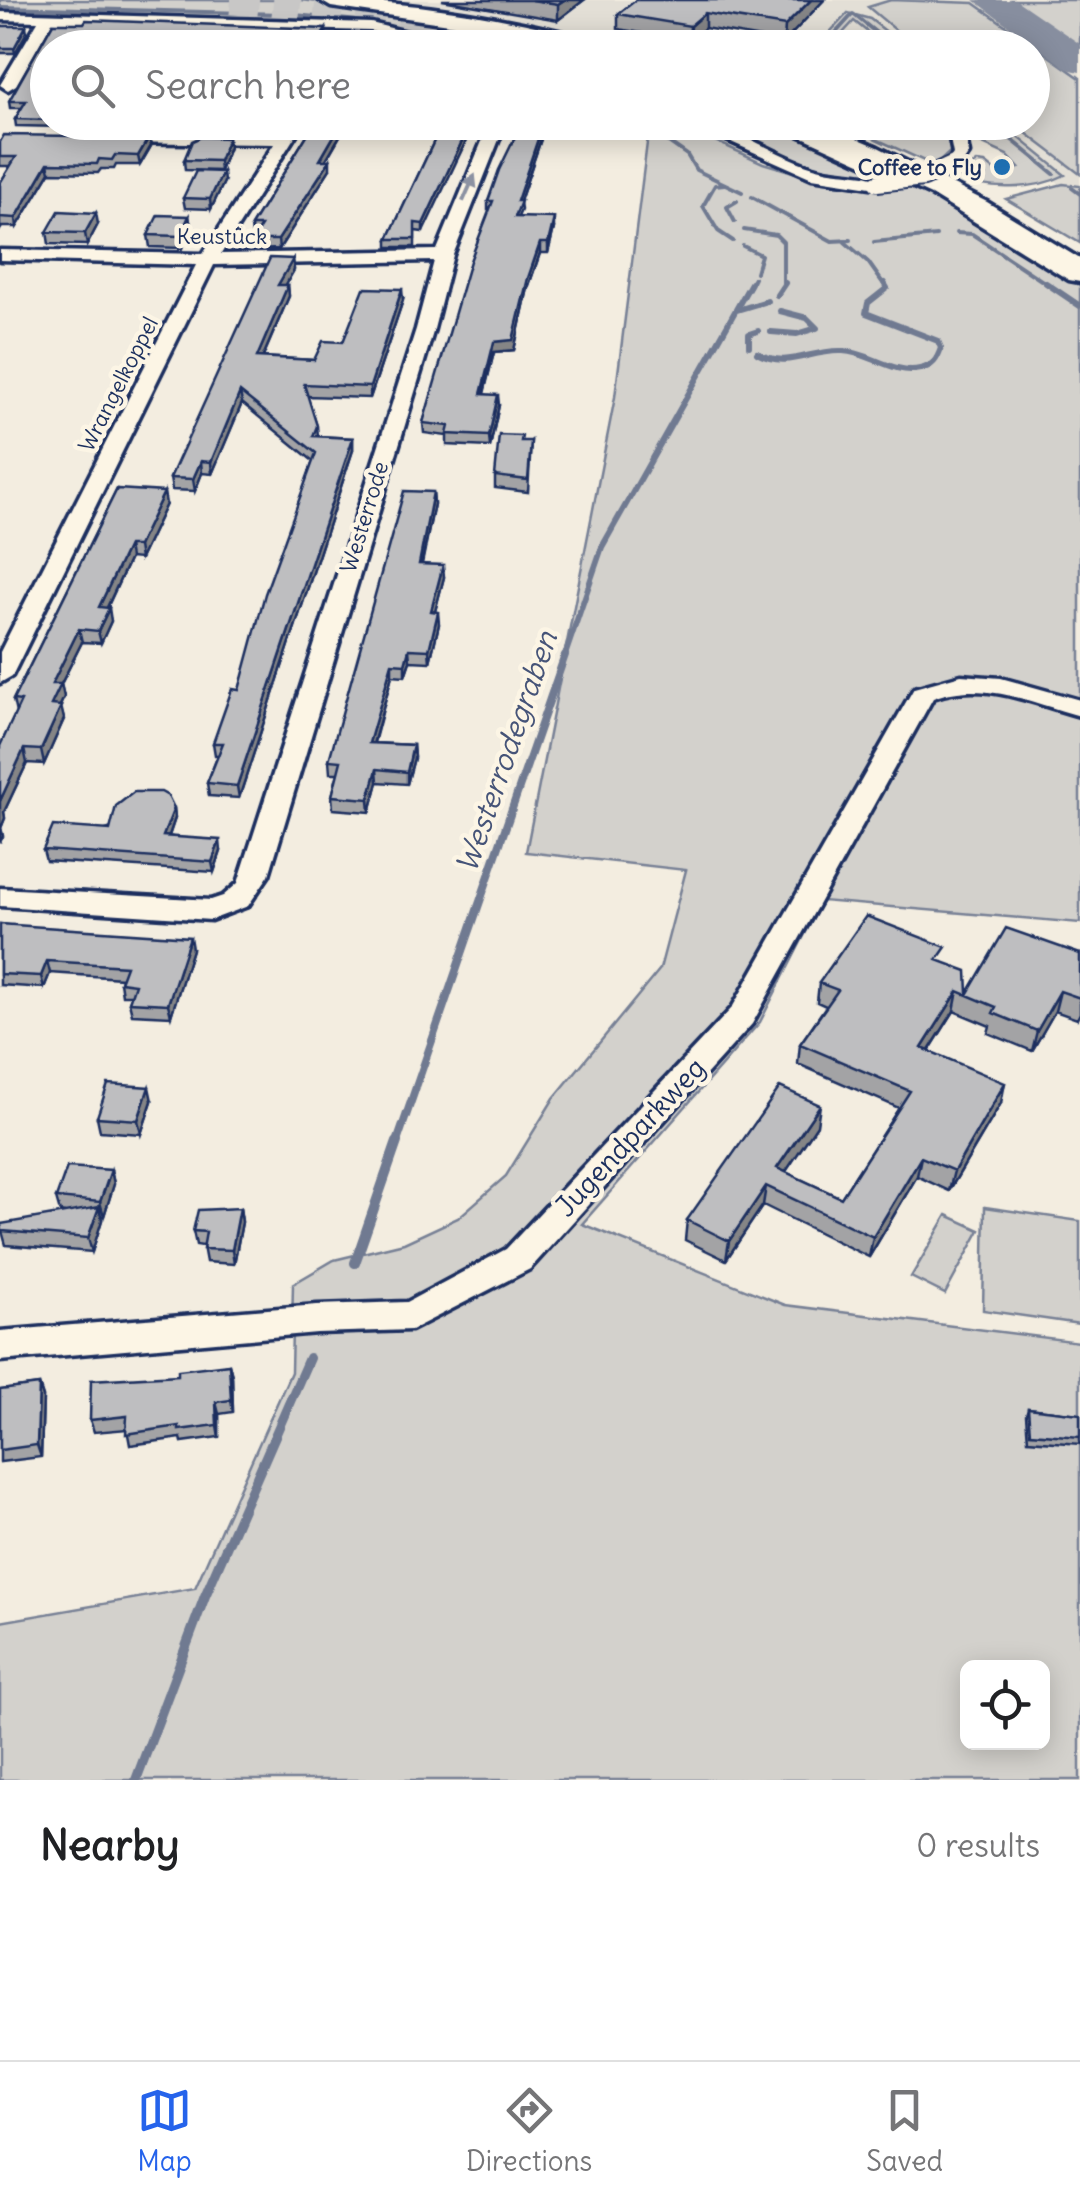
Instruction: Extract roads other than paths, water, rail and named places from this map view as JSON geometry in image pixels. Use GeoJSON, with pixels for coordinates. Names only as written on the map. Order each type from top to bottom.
{"type":"FeatureCollection","features":[{"type":"Feature","properties":{"kind":"highway"},"geometry":{"type":"LineString","coordinates":[[332,0],[517,30]]}},
{"type":"Feature","properties":{"kind":"highway"},"geometry":{"type":"LineString","coordinates":[[836,140],[904,169],[1030,238],[1080,273]]}},
{"type":"Feature","properties":{"kind":"highway"},"geometry":{"type":"LineString","coordinates":[[869,140],[1031,221],[1080,253]]}},
{"type":"Feature","properties":{"kind":"street"},"geometry":{"type":"LineString","coordinates":[[0,16],[385,30]]}},
{"type":"Feature","properties":{"kind":"street"},"geometry":{"type":"LineString","coordinates":[[40,30],[48,17]]}},
{"type":"Feature","properties":{"kind":"street"},"geometry":{"type":"LineString","coordinates":[[369,30],[372,27]]}},
{"type":"Feature","properties":{"kind":"street"},"geometry":{"type":"LineString","coordinates":[[8,84],[30,47]]}},
{"type":"Feature","properties":{"kind":"street","name":"Wrangelkoppel"},"geometry":{"type":"LineString","coordinates":[[0,676],[208,260],[284,140]]}},
{"type":"Feature","properties":{"kind":"street","name":"Westerrode"},"geometry":{"type":"LineString","coordinates":[[0,897],[194,909],[228,908],[245,896],[256,876],[425,329],[444,254],[491,140]]}},
{"type":"Feature","properties":{"kind":"street"},"geometry":{"type":"LineString","coordinates":[[737,140],[808,170],[877,183],[924,178],[954,164],[960,154],[957,140]]}},
{"type":"Feature","properties":{"kind":"street","name":"Keustück"},"geometry":{"type":"LineString","coordinates":[[0,255],[208,260],[444,254]]}},
{"type":"Feature","properties":{"kind":"street","name":"Jugendparkweg"},"geometry":{"type":"LineString","coordinates":[[0,1346],[297,1320],[411,1316],[518,1259],[742,1016],[922,693],[941,684],[978,682],[1080,708]]}},
{"type":"Feature","properties":{"kind":"waterway"},"geometry":{"type":"LineString","coordinates":[[0,7],[284,14],[370,22]]}},
{"type":"Feature","properties":{"kind":"waterway"},"geometry":{"type":"LineString","coordinates":[[838,30],[853,14],[873,30]]}},
{"type":"Feature","properties":{"kind":"waterway"},"geometry":{"type":"LineString","coordinates":[[663,140],[687,155],[696,170],[742,192]]}},
{"type":"Feature","properties":{"kind":"waterway"},"geometry":{"type":"LineString","coordinates":[[1012,140],[1054,174]]}},
{"type":"Feature","properties":{"kind":"waterway","name":"Westerrodegraben"},"geometry":{"type":"LineString","coordinates":[[724,184],[715,185],[703,206],[718,231],[733,241]]}},
{"type":"Feature","properties":{"kind":"waterway"},"geometry":{"type":"LineString","coordinates":[[1072,188],[1080,194]]}},
{"type":"Feature","properties":{"kind":"waterway"},"geometry":{"type":"LineString","coordinates":[[752,197],[832,241],[851,240]]}},
{"type":"Feature","properties":{"kind":"waterway"},"geometry":{"type":"LineString","coordinates":[[735,222],[727,207],[737,201]]}},
{"type":"Feature","properties":{"kind":"waterway"},"geometry":{"type":"LineString","coordinates":[[744,230],[776,235],[783,242],[783,286]]}},
{"type":"Feature","properties":{"kind":"waterway"},"geometry":{"type":"LineString","coordinates":[[956,233],[972,234],[1050,286]]}},
{"type":"Feature","properties":{"kind":"waterway"},"geometry":{"type":"LineString","coordinates":[[874,242],[936,236]]}},
{"type":"Feature","properties":{"kind":"waterway"},"geometry":{"type":"LineString","coordinates":[[845,242],[868,262],[885,286]]}},
{"type":"Feature","properties":{"kind":"waterway","name":"Westerrodegraben"},"geometry":{"type":"LineString","coordinates":[[743,246],[761,255],[756,272]]}},
{"type":"Feature","properties":{"kind":"waterway","name":"Westerrodegraben"},"geometry":{"type":"LineString","coordinates":[[750,286],[754,278]]}},
{"type":"Feature","properties":{"kind":"waterway","name":"Westerrodegraben"},"geometry":{"type":"LineString","coordinates":[[564,658],[602,547],[751,283]]}},
{"type":"Feature","properties":{"kind":"waterway"},"geometry":{"type":"LineString","coordinates":[[757,353],[779,360],[843,351],[901,369],[928,366],[941,348],[938,341],[866,313],[868,303],[887,288],[884,283]]}},
{"type":"Feature","properties":{"kind":"waterway"},"geometry":{"type":"LineString","coordinates":[[1046,283],[1080,306]]}},
{"type":"Feature","properties":{"kind":"waterway"},"geometry":{"type":"LineString","coordinates":[[777,295],[783,286]]}},
{"type":"Feature","properties":{"kind":"waterway"},"geometry":{"type":"LineString","coordinates":[[737,310],[767,301]]}},
{"type":"Feature","properties":{"kind":"waterway"},"geometry":{"type":"LineString","coordinates":[[771,332],[797,334],[817,328],[807,318],[780,311]]}},
{"type":"Feature","properties":{"kind":"waterway"},"geometry":{"type":"LineString","coordinates":[[749,346],[749,334],[758,331]]}},
{"type":"Feature","properties":{"kind":"waterway","name":"Westerrodegraben"},"geometry":{"type":"LineString","coordinates":[[396,1145],[565,655]]}},
{"type":"Feature","properties":{"kind":"waterway","name":"Westerrodegraben"},"geometry":{"type":"LineString","coordinates":[[355,1263],[397,1142]]}},
{"type":"Feature","properties":{"kind":"waterway"},"geometry":{"type":"LineString","coordinates":[[136,1780],[205,1596],[309,1358]]}},
{"type":"Feature","properties":{"kind":"tunnel"},"geometry":{"type":"LineString","coordinates":[[231,0],[468,30]]}},
{"type":"Feature","properties":{"kind":"place","name":"Coffee to Fly"},"geometry":{"type":"Point","coordinates":[1002,167]}}]}
